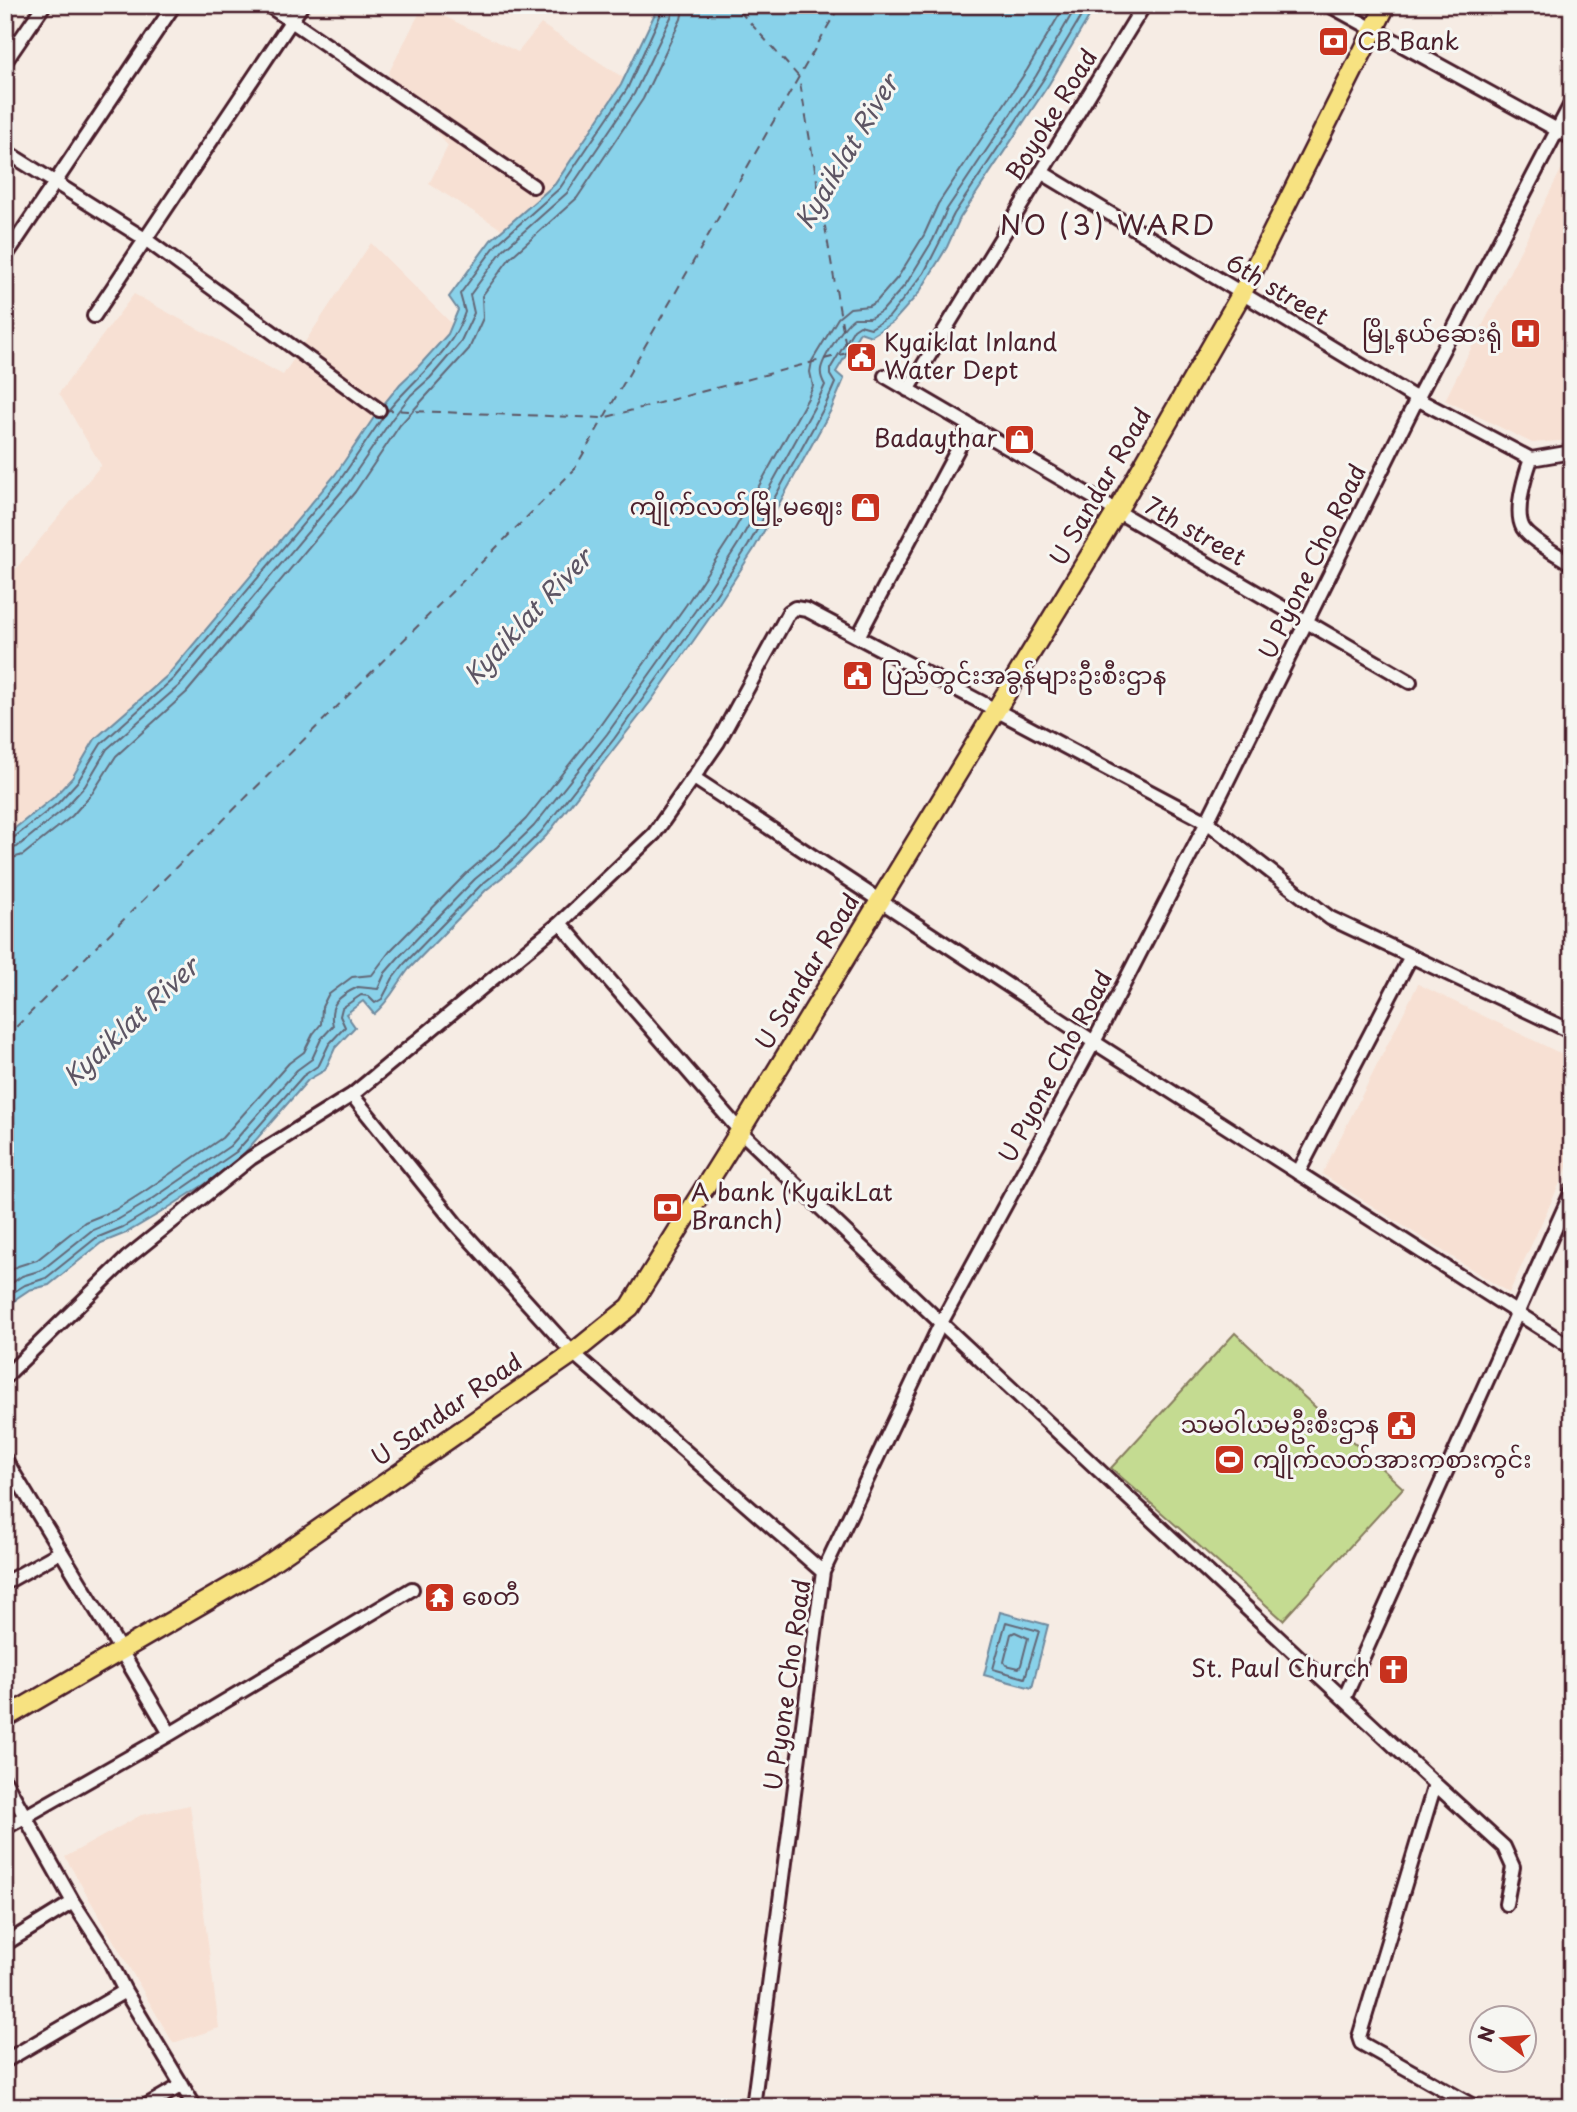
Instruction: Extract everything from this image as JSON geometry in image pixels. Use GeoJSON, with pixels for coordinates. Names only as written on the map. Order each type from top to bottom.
{"type":"FeatureCollection","features":[{"type":"Feature","properties":{"kind":"main road","name":"U Sandar Road"},"geometry":{"type":"LineString","coordinates":[[5,1718],[263,1568],[573,1353],[630,1307],[1117,511],[1242,293],[1386,5]]}},
{"type":"Feature","properties":{"kind":"street"},"geometry":{"type":"LineString","coordinates":[[5,62],[44,5]]}},
{"type":"Feature","properties":{"kind":"street"},"geometry":{"type":"LineString","coordinates":[[5,257],[174,5]]}},
{"type":"Feature","properties":{"kind":"street"},"geometry":{"type":"LineString","coordinates":[[268,5],[533,186]]}},
{"type":"Feature","properties":{"kind":"street"},"geometry":{"type":"LineString","coordinates":[[94,316],[302,5]]}},
{"type":"Feature","properties":{"kind":"street","name":"Boyoke Road"},"geometry":{"type":"LineString","coordinates":[[908,390],[1144,5]]}},
{"type":"Feature","properties":{"kind":"street"},"geometry":{"type":"LineString","coordinates":[[1329,5],[1572,138]]}},
{"type":"Feature","properties":{"kind":"street","name":"U Pyone Cho Road"},"geometry":{"type":"LineString","coordinates":[[753,2107],[823,1572],[942,1323],[1094,1042],[1207,822],[1417,399],[1572,102]]}},
{"type":"Feature","properties":{"kind":"street"},"geometry":{"type":"LineString","coordinates":[[5,151],[145,239],[379,410]]}},
{"type":"Feature","properties":{"kind":"street","name":"6th street"},"geometry":{"type":"LineString","coordinates":[[1041,172],[1417,399],[1531,459]]}},
{"type":"Feature","properties":{"kind":"street","name":"7th street"},"geometry":{"type":"LineString","coordinates":[[885,376],[1410,682]]}},
{"type":"Feature","properties":{"kind":"street"},"geometry":{"type":"LineString","coordinates":[[858,637],[970,426]]}},
{"type":"Feature","properties":{"kind":"street"},"geometry":{"type":"LineString","coordinates":[[1572,452],[1531,459],[1524,479],[1520,511],[1523,528],[1531,537],[1572,564]]}},
{"type":"Feature","properties":{"kind":"street"},"geometry":{"type":"LineString","coordinates":[[5,1377],[127,1258],[251,1158],[352,1095],[560,923],[654,834],[718,742],[792,610],[802,608],[1207,822],[1330,918],[1572,1032]]}},
{"type":"Feature","properties":{"kind":"street"},"geometry":{"type":"LineString","coordinates":[[694,778],[1094,1042],[1572,1348]]}},
{"type":"Feature","properties":{"kind":"street"},"geometry":{"type":"LineString","coordinates":[[560,923],[740,1131],[1504,1847],[1513,1867],[1506,1904]]}},
{"type":"Feature","properties":{"kind":"street"},"geometry":{"type":"LineString","coordinates":[[1298,1173],[1411,956]]}},
{"type":"Feature","properties":{"kind":"street"},"geometry":{"type":"LineString","coordinates":[[352,1095],[455,1223],[573,1353],[823,1572]]}},
{"type":"Feature","properties":{"kind":"street"},"geometry":{"type":"LineString","coordinates":[[1344,1699],[1572,1191]]}},
{"type":"Feature","properties":{"kind":"street"},"geometry":{"type":"LineString","coordinates":[[5,1460],[170,1734]]}},
{"type":"Feature","properties":{"kind":"street"},"geometry":{"type":"LineString","coordinates":[[5,1583],[60,1552]]}},
{"type":"Feature","properties":{"kind":"street"},"geometry":{"type":"LineString","coordinates":[[5,1828],[170,1734],[412,1589]]}},
{"type":"Feature","properties":{"kind":"street"},"geometry":{"type":"LineString","coordinates":[[5,1781],[73,1902],[103,1948],[125,1991],[195,2107]]}},
{"type":"Feature","properties":{"kind":"street"},"geometry":{"type":"LineString","coordinates":[[1435,1784],[1359,2037],[1361,2043],[1475,2107]]}},
{"type":"Feature","properties":{"kind":"street"},"geometry":{"type":"LineString","coordinates":[[5,1944],[73,1902]]}},
{"type":"Feature","properties":{"kind":"street"},"geometry":{"type":"LineString","coordinates":[[5,2062],[125,1991]]}},
{"type":"Feature","properties":{"kind":"street"},"geometry":{"type":"LineString","coordinates":[[144,2107],[182,2085]]}},
{"type":"Feature","properties":{"kind":"shaded area"},"geometry":{"type":"Polygon","coordinates":[[[423,6],[518,52],[541,24],[639,88],[516,238],[429,184],[448,146],[388,74],[423,6]]]}},
{"type":"Feature","properties":{"kind":"shaded area","name":"မြို့နယ်ဆေးရုံ"},"geometry":{"type":"Polygon","coordinates":[[[1570,152],[1572,440],[1532,443],[1445,400],[1570,152]]]}},
{"type":"Feature","properties":{"kind":"shaded area"},"geometry":{"type":"Polygon","coordinates":[[[371,243],[465,337],[5,899],[5,582],[101,465],[59,393],[134,294],[283,375],[371,243]]]}},
{"type":"Feature","properties":{"kind":"shaded area"},"geometry":{"type":"Polygon","coordinates":[[[1418,984],[1572,1059],[1572,1157],[1509,1293],[1322,1174],[1418,984]]]}},
{"type":"Feature","properties":{"kind":"shaded area"},"geometry":{"type":"Polygon","coordinates":[[[190,1805],[219,2028],[173,2043],[65,1857],[141,1815],[190,1805]]]}},
{"type":"Feature","properties":{"kind":"green space"},"geometry":{"type":"Polygon","coordinates":[[[1235,1333],[1403,1488],[1283,1620],[1111,1468],[1235,1333]]]}},
{"type":"Feature","properties":{"kind":"water","name":"Kyaiklat River"},"geometry":{"type":"Polygon","coordinates":[[[659,5],[1096,5],[1049,84],[960,218],[947,247],[919,293],[893,322],[871,336],[860,332],[836,372],[844,379],[831,410],[754,549],[651,701],[546,836],[515,867],[486,890],[409,969],[380,1009],[374,1014],[363,1001],[346,1014],[355,1027],[335,1048],[325,1070],[308,1080],[241,1157],[160,1213],[126,1233],[101,1243],[49,1285],[29,1290],[17,1298],[5,1315],[5,836],[53,798],[72,778],[95,739],[168,675],[335,475],[400,384],[448,334],[458,310],[449,297],[491,240],[555,184],[621,85],[659,5]]]}},
{"type":"Feature","properties":{"kind":"water"},"geometry":{"type":"Polygon","coordinates":[[[1000,1612],[1048,1625],[1032,1688],[984,1675],[1000,1612]]]}},
{"type":"Feature","properties":{"kind":"ferry route"},"geometry":{"type":"LineString","coordinates":[[384,410],[603,418],[847,353],[799,77],[734,5]]}},
{"type":"Feature","properties":{"kind":"ferry route"},"geometry":{"type":"LineString","coordinates":[[5,1038],[574,470],[840,5]]}},
{"type":"Feature","properties":{"kind":"place","name":"CB Bank"},"geometry":{"type":"Point","coordinates":[1334,42]}},
{"type":"Feature","properties":{"kind":"place","name":"မြို့နယ်ဆေးရုံ"},"geometry":{"type":"Point","coordinates":[1525,334]}},
{"type":"Feature","properties":{"kind":"place","name":"Kyaiklat Inland Water Dept"},"geometry":{"type":"Point","coordinates":[861,357]}},
{"type":"Feature","properties":{"kind":"place","name":"Badaythar"},"geometry":{"type":"Point","coordinates":[1020,439]}},
{"type":"Feature","properties":{"kind":"place","name":"ကျိုက်လတ်မြို့မဈေး"},"geometry":{"type":"Point","coordinates":[866,507]}},
{"type":"Feature","properties":{"kind":"place","name":"ပြည်တွင်းအခွန်များဦးစီးဌာန"},"geometry":{"type":"Point","coordinates":[858,676]}},
{"type":"Feature","properties":{"kind":"place","name":"A bank (KyaikLat Branch)"},"geometry":{"type":"Point","coordinates":[668,1207]}},
{"type":"Feature","properties":{"kind":"place","name":"သမဝါယမဦးစီးဌာန"},"geometry":{"type":"Point","coordinates":[1402,1425]}},
{"type":"Feature","properties":{"kind":"place","name":"ကျိုက်လတ်အားကစားကွင်း"},"geometry":{"type":"Point","coordinates":[1230,1460]}},
{"type":"Feature","properties":{"kind":"place","name":"စေတီ"},"geometry":{"type":"Point","coordinates":[439,1597]}},
{"type":"Feature","properties":{"kind":"place","name":"St. Paul Church"},"geometry":{"type":"Point","coordinates":[1393,1669]}},
{"type":"Feature","properties":{"kind":"district","name":"NO (3) WARD"},"geometry":{"type":"Point","coordinates":[1108,225]}}]}
